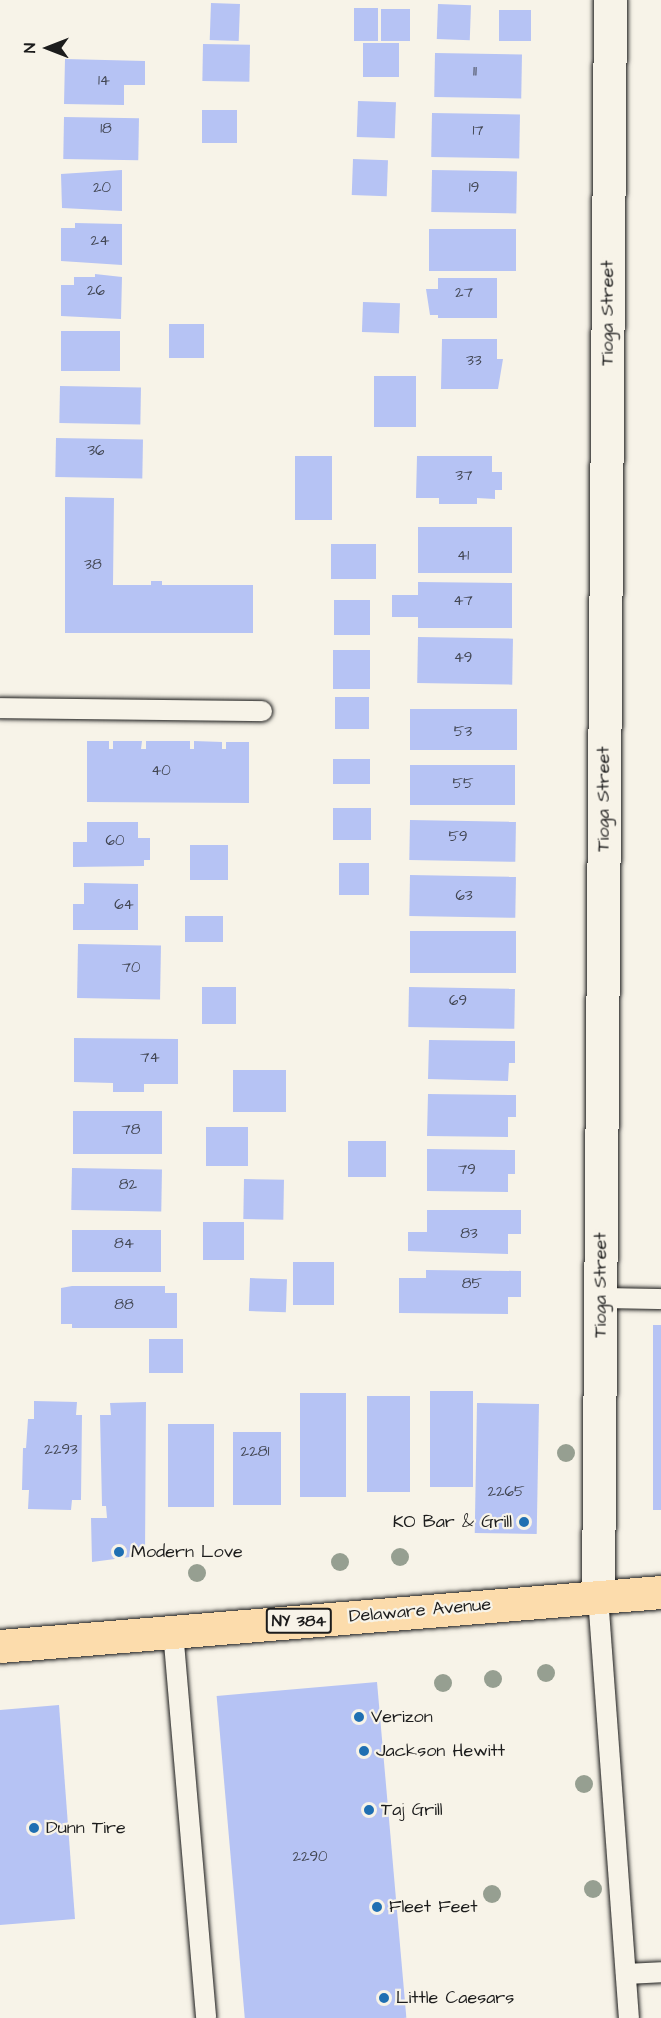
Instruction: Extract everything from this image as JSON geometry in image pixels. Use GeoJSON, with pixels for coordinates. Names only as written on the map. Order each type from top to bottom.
{"type":"FeatureCollection","features":[{"type":"Feature","properties":{"kind":"main road","name":"Delaware Avenue"},"geometry":{"type":"LineString","coordinates":[[0,1646],[661,1592]]}},
{"type":"Feature","properties":{"kind":"street","name":"Tioga Street"},"geometry":{"type":"LineString","coordinates":[[598,1597],[610,0]]}},
{"type":"Feature","properties":{"kind":"lane"},"geometry":{"type":"LineString","coordinates":[[0,708],[262,711]]}},
{"type":"Feature","properties":{"kind":"lane"},"geometry":{"type":"LineString","coordinates":[[601,1298],[661,1299]]}},
{"type":"Feature","properties":{"kind":"lane"},"geometry":{"type":"LineString","coordinates":[[598,1597],[629,2018]]}},
{"type":"Feature","properties":{"kind":"lane"},"geometry":{"type":"LineString","coordinates":[[173,1631],[206,2018]]}},
{"type":"Feature","properties":{"kind":"lane"},"geometry":{"type":"LineString","coordinates":[[626,1974],[661,1972]]}},
{"type":"Feature","properties":{"kind":"building"},"geometry":{"type":"Polygon","coordinates":[[[211,3],[240,4],[239,41],[210,40],[211,3]]]}},
{"type":"Feature","properties":{"kind":"building"},"geometry":{"type":"Polygon","coordinates":[[[438,4],[471,5],[470,40],[437,39],[438,4]]]}},
{"type":"Feature","properties":{"kind":"building"},"geometry":{"type":"Polygon","coordinates":[[[354,8],[378,8],[378,41],[354,41],[354,8]]]}},
{"type":"Feature","properties":{"kind":"building"},"geometry":{"type":"Polygon","coordinates":[[[381,9],[410,9],[410,41],[381,41],[381,9]]]}},
{"type":"Feature","properties":{"kind":"building"},"geometry":{"type":"Polygon","coordinates":[[[499,10],[531,10],[531,41],[499,41],[499,10]]]}},
{"type":"Feature","properties":{"kind":"building"},"geometry":{"type":"Polygon","coordinates":[[[363,43],[399,43],[399,77],[363,77],[363,43]]]}},
{"type":"Feature","properties":{"kind":"building"},"geometry":{"type":"Polygon","coordinates":[[[203,44],[250,45],[249,82],[202,81],[203,44]]]}},
{"type":"Feature","properties":{"kind":"building"},"geometry":{"type":"Polygon","coordinates":[[[435,53],[522,55],[521,99],[434,97],[435,53]]]}},
{"type":"Feature","properties":{"kind":"building"},"geometry":{"type":"Polygon","coordinates":[[[65,59],[145,61],[145,85],[124,85],[124,105],[64,104],[65,59]]]}},
{"type":"Feature","properties":{"kind":"building"},"geometry":{"type":"Polygon","coordinates":[[[358,101],[396,102],[395,138],[357,137],[358,101]]]}},
{"type":"Feature","properties":{"kind":"building"},"geometry":{"type":"Polygon","coordinates":[[[202,110],[237,110],[237,143],[202,143],[202,110]]]}},
{"type":"Feature","properties":{"kind":"building"},"geometry":{"type":"Polygon","coordinates":[[[432,113],[520,115],[519,159],[431,157],[432,113]]]}},
{"type":"Feature","properties":{"kind":"building"},"geometry":{"type":"Polygon","coordinates":[[[64,117],[139,118],[138,160],[63,159],[64,117]]]}},
{"type":"Feature","properties":{"kind":"building"},"geometry":{"type":"Polygon","coordinates":[[[353,159],[388,160],[387,196],[352,195],[353,159]]]}},
{"type":"Feature","properties":{"kind":"building"},"geometry":{"type":"Polygon","coordinates":[[[122,170],[122,211],[62,208],[61,174],[122,170]]]}},
{"type":"Feature","properties":{"kind":"building"},"geometry":{"type":"Polygon","coordinates":[[[432,170],[517,171],[516,213],[431,212],[432,170]]]}},
{"type":"Feature","properties":{"kind":"building"},"geometry":{"type":"Polygon","coordinates":[[[75,223],[122,224],[122,265],[61,261],[61,228],[75,228],[75,223]]]}},
{"type":"Feature","properties":{"kind":"building"},"geometry":{"type":"Polygon","coordinates":[[[429,229],[516,229],[516,271],[429,271],[429,229]]]}},
{"type":"Feature","properties":{"kind":"building"},"geometry":{"type":"Polygon","coordinates":[[[95,274],[122,277],[121,319],[61,316],[61,285],[74,285],[74,277],[95,277],[95,274]]]}},
{"type":"Feature","properties":{"kind":"building"},"geometry":{"type":"Polygon","coordinates":[[[438,278],[497,278],[497,318],[438,318],[438,315],[430,315],[426,289],[438,289],[438,278]]]}},
{"type":"Feature","properties":{"kind":"building"},"geometry":{"type":"Polygon","coordinates":[[[363,302],[400,303],[399,333],[362,332],[363,302]]]}},
{"type":"Feature","properties":{"kind":"building"},"geometry":{"type":"Polygon","coordinates":[[[169,324],[204,324],[204,358],[169,358],[169,324]]]}},
{"type":"Feature","properties":{"kind":"building"},"geometry":{"type":"Polygon","coordinates":[[[61,331],[120,331],[120,371],[61,371],[61,331]]]}},
{"type":"Feature","properties":{"kind":"building"},"geometry":{"type":"Polygon","coordinates":[[[442,339],[497,339],[497,359],[503,359],[498,389],[441,389],[442,339]]]}},
{"type":"Feature","properties":{"kind":"building"},"geometry":{"type":"Polygon","coordinates":[[[374,376],[416,376],[416,427],[374,427],[374,376]]]}},
{"type":"Feature","properties":{"kind":"building"},"geometry":{"type":"Polygon","coordinates":[[[60,386],[141,387],[140,424],[59,423],[60,386]]]}},
{"type":"Feature","properties":{"kind":"building"},"geometry":{"type":"Polygon","coordinates":[[[56,438],[143,440],[142,479],[55,477],[56,438]]]}},
{"type":"Feature","properties":{"kind":"building"},"geometry":{"type":"Polygon","coordinates":[[[295,456],[332,456],[332,520],[295,520],[295,456]]]}},
{"type":"Feature","properties":{"kind":"building"},"geometry":{"type":"Polygon","coordinates":[[[417,456],[492,456],[492,472],[502,472],[502,490],[495,490],[495,499],[477,498],[477,504],[439,504],[439,498],[416,498],[417,456]]]}},
{"type":"Feature","properties":{"kind":"building"},"geometry":{"type":"Polygon","coordinates":[[[65,497],[114,498],[113,585],[151,585],[151,581],[162,581],[162,585],[253,585],[253,633],[65,633],[65,497]]]}},
{"type":"Feature","properties":{"kind":"building"},"geometry":{"type":"Polygon","coordinates":[[[418,527],[512,527],[512,573],[418,573],[418,527]]]}},
{"type":"Feature","properties":{"kind":"building"},"geometry":{"type":"Polygon","coordinates":[[[331,544],[376,544],[376,579],[331,579],[331,544]]]}},
{"type":"Feature","properties":{"kind":"building"},"geometry":{"type":"Polygon","coordinates":[[[418,582],[512,583],[512,628],[418,628],[418,617],[392,617],[392,595],[418,595],[418,582]]]}},
{"type":"Feature","properties":{"kind":"building"},"geometry":{"type":"Polygon","coordinates":[[[334,600],[370,600],[370,635],[334,635],[334,600]]]}},
{"type":"Feature","properties":{"kind":"building"},"geometry":{"type":"Polygon","coordinates":[[[418,637],[513,639],[512,685],[417,683],[418,637]]]}},
{"type":"Feature","properties":{"kind":"building"},"geometry":{"type":"Polygon","coordinates":[[[333,650],[370,650],[370,689],[333,689],[333,650]]]}},
{"type":"Feature","properties":{"kind":"building"},"geometry":{"type":"Polygon","coordinates":[[[335,697],[369,697],[369,729],[335,729],[335,697]]]}},
{"type":"Feature","properties":{"kind":"building"},"geometry":{"type":"Polygon","coordinates":[[[410,709],[517,709],[517,750],[410,750],[410,709]]]}},
{"type":"Feature","properties":{"kind":"building"},"geometry":{"type":"Polygon","coordinates":[[[87,741],[109,741],[109,749],[113,749],[113,741],[142,741],[141,749],[146,749],[146,741],[190,741],[190,749],[194,749],[194,741],[222,742],[222,749],[226,749],[226,742],[249,742],[249,803],[87,802],[87,741]]]}},
{"type":"Feature","properties":{"kind":"building"},"geometry":{"type":"Polygon","coordinates":[[[333,759],[370,759],[370,784],[333,784],[333,759]]]}},
{"type":"Feature","properties":{"kind":"building"},"geometry":{"type":"Polygon","coordinates":[[[410,765],[515,765],[515,805],[410,805],[410,765]]]}},
{"type":"Feature","properties":{"kind":"building"},"geometry":{"type":"Polygon","coordinates":[[[333,808],[371,808],[371,840],[333,840],[333,808]]]}},
{"type":"Feature","properties":{"kind":"building"},"geometry":{"type":"Polygon","coordinates":[[[410,820],[516,822],[515,862],[409,860],[410,820]]]}},
{"type":"Feature","properties":{"kind":"building"},"geometry":{"type":"Polygon","coordinates":[[[87,822],[138,822],[138,838],[150,838],[150,860],[144,860],[144,866],[73,867],[73,842],[87,842],[87,822]]]}},
{"type":"Feature","properties":{"kind":"building"},"geometry":{"type":"Polygon","coordinates":[[[190,845],[228,845],[228,880],[190,880],[190,845]]]}},
{"type":"Feature","properties":{"kind":"building"},"geometry":{"type":"Polygon","coordinates":[[[339,863],[369,863],[369,895],[339,895],[339,863]]]}},
{"type":"Feature","properties":{"kind":"building"},"geometry":{"type":"Polygon","coordinates":[[[410,875],[516,877],[515,918],[409,916],[410,875]]]}},
{"type":"Feature","properties":{"kind":"building"},"geometry":{"type":"Polygon","coordinates":[[[84,883],[138,884],[138,930],[73,930],[73,904],[84,904],[84,883]]]}},
{"type":"Feature","properties":{"kind":"building"},"geometry":{"type":"Polygon","coordinates":[[[185,916],[223,916],[223,942],[185,942],[185,916]]]}},
{"type":"Feature","properties":{"kind":"building"},"geometry":{"type":"Polygon","coordinates":[[[410,931],[516,931],[516,973],[410,973],[410,931]]]}},
{"type":"Feature","properties":{"kind":"building"},"geometry":{"type":"Polygon","coordinates":[[[78,944],[161,945],[160,999],[77,998],[78,944]]]}},
{"type":"Feature","properties":{"kind":"building"},"geometry":{"type":"Polygon","coordinates":[[[202,987],[236,987],[236,1024],[202,1024],[202,987]]]}},
{"type":"Feature","properties":{"kind":"building"},"geometry":{"type":"Polygon","coordinates":[[[409,987],[515,989],[514,1029],[408,1027],[409,987]]]}},
{"type":"Feature","properties":{"kind":"building"},"geometry":{"type":"Polygon","coordinates":[[[74,1038],[178,1039],[178,1084],[144,1084],[144,1092],[113,1092],[113,1083],[74,1082],[74,1038]]]}},
{"type":"Feature","properties":{"kind":"building"},"geometry":{"type":"Polygon","coordinates":[[[429,1040],[515,1041],[515,1063],[509,1063],[508,1081],[428,1079],[429,1040]]]}},
{"type":"Feature","properties":{"kind":"building"},"geometry":{"type":"Polygon","coordinates":[[[233,1070],[286,1070],[286,1112],[233,1112],[233,1070]]]}},
{"type":"Feature","properties":{"kind":"building"},"geometry":{"type":"Polygon","coordinates":[[[428,1094],[516,1095],[516,1117],[508,1117],[508,1137],[427,1136],[428,1094]]]}},
{"type":"Feature","properties":{"kind":"building"},"geometry":{"type":"Polygon","coordinates":[[[73,1111],[162,1111],[162,1154],[73,1154],[73,1111]]]}},
{"type":"Feature","properties":{"kind":"building"},"geometry":{"type":"Polygon","coordinates":[[[206,1127],[248,1127],[248,1166],[206,1166],[206,1127]]]}},
{"type":"Feature","properties":{"kind":"building"},"geometry":{"type":"Polygon","coordinates":[[[348,1141],[386,1141],[386,1177],[348,1177],[348,1141]]]}},
{"type":"Feature","properties":{"kind":"building"},"geometry":{"type":"Polygon","coordinates":[[[427,1149],[515,1150],[515,1174],[508,1174],[508,1192],[427,1191],[427,1149]]]}},
{"type":"Feature","properties":{"kind":"building"},"geometry":{"type":"Polygon","coordinates":[[[72,1168],[162,1170],[161,1212],[71,1210],[72,1168]]]}},
{"type":"Feature","properties":{"kind":"building"},"geometry":{"type":"Polygon","coordinates":[[[244,1179],[284,1180],[283,1220],[243,1219],[244,1179]]]}},
{"type":"Feature","properties":{"kind":"building"},"geometry":{"type":"Polygon","coordinates":[[[427,1210],[521,1210],[521,1234],[508,1234],[508,1254],[408,1251],[408,1232],[427,1232],[427,1210]]]}},
{"type":"Feature","properties":{"kind":"building"},"geometry":{"type":"Polygon","coordinates":[[[203,1222],[244,1222],[244,1260],[203,1260],[203,1222]]]}},
{"type":"Feature","properties":{"kind":"building"},"geometry":{"type":"Polygon","coordinates":[[[72,1230],[161,1230],[161,1272],[72,1272],[72,1230]]]}},
{"type":"Feature","properties":{"kind":"building"},"geometry":{"type":"Polygon","coordinates":[[[293,1262],[334,1262],[334,1305],[293,1305],[293,1262]]]}},
{"type":"Feature","properties":{"kind":"building"},"geometry":{"type":"Polygon","coordinates":[[[426,1270],[521,1271],[521,1297],[508,1297],[508,1314],[399,1313],[399,1278],[426,1278],[426,1270]]]}},
{"type":"Feature","properties":{"kind":"building"},"geometry":{"type":"Polygon","coordinates":[[[250,1278],[287,1279],[286,1312],[249,1311],[250,1278]]]}},
{"type":"Feature","properties":{"kind":"building"},"geometry":{"type":"Polygon","coordinates":[[[165,1286],[165,1293],[177,1293],[177,1328],[72,1328],[72,1324],[61,1324],[61,1288],[165,1286]]]}},
{"type":"Feature","properties":{"kind":"building"},"geometry":{"type":"Polygon","coordinates":[[[653,1325],[661,1325],[661,1510],[653,1510],[653,1325]]]}},
{"type":"Feature","properties":{"kind":"building"},"geometry":{"type":"Polygon","coordinates":[[[149,1339],[183,1339],[183,1373],[149,1373],[149,1339]]]}},
{"type":"Feature","properties":{"kind":"building"},"geometry":{"type":"Polygon","coordinates":[[[430,1391],[473,1391],[473,1487],[430,1487],[430,1391]]]}},
{"type":"Feature","properties":{"kind":"building"},"geometry":{"type":"Polygon","coordinates":[[[300,1393],[346,1393],[346,1497],[300,1497],[300,1393]]]}},
{"type":"Feature","properties":{"kind":"building"},"geometry":{"type":"Polygon","coordinates":[[[367,1396],[410,1396],[410,1492],[367,1492],[367,1396]]]}},
{"type":"Feature","properties":{"kind":"building"},"geometry":{"type":"Polygon","coordinates":[[[34,1401],[77,1402],[76,1415],[82,1415],[81,1500],[72,1500],[71,1510],[28,1509],[29,1490],[22,1490],[23,1448],[26,1448],[28,1419],[34,1419],[34,1401]]]}},
{"type":"Feature","properties":{"kind":"building"},"geometry":{"type":"Polygon","coordinates":[[[146,1402],[145,1555],[92,1562],[91,1518],[107,1518],[106,1506],[102,1506],[100,1415],[111,1415],[110,1403],[146,1402]]]}},
{"type":"Feature","properties":{"kind":"building"},"geometry":{"type":"Polygon","coordinates":[[[477,1403],[539,1404],[537,1534],[475,1533],[477,1403]]]}},
{"type":"Feature","properties":{"kind":"building"},"geometry":{"type":"Polygon","coordinates":[[[168,1424],[214,1424],[214,1507],[168,1507],[168,1424]]]}},
{"type":"Feature","properties":{"kind":"building"},"geometry":{"type":"Polygon","coordinates":[[[233,1432],[281,1432],[281,1505],[233,1505],[233,1432]]]}},
{"type":"Feature","properties":{"kind":"building"},"geometry":{"type":"Polygon","coordinates":[[[377,1682],[406,2018],[245,2018],[217,1696],[377,1682]]]}},
{"type":"Feature","properties":{"kind":"building","name":"Dunn Tire"},"geometry":{"type":"Polygon","coordinates":[[[59,1705],[75,1919],[0,1925],[0,1710],[59,1705]]]}},
{"type":"Feature","properties":{"kind":"place","name":"KO Bar & Grill"},"geometry":{"type":"Point","coordinates":[524,1522]}},
{"type":"Feature","properties":{"kind":"place","name":"Modern Love"},"geometry":{"type":"Point","coordinates":[119,1552]}},
{"type":"Feature","properties":{"kind":"place","name":"Verizon"},"geometry":{"type":"Point","coordinates":[359,1717]}},
{"type":"Feature","properties":{"kind":"place","name":"Jackson Hewitt"},"geometry":{"type":"Point","coordinates":[364,1751]}},
{"type":"Feature","properties":{"kind":"place","name":"Taj Grill"},"geometry":{"type":"Point","coordinates":[369,1810]}},
{"type":"Feature","properties":{"kind":"place","name":"Dunn Tire"},"geometry":{"type":"Point","coordinates":[34,1828]}},
{"type":"Feature","properties":{"kind":"place","name":"Fleet Feet"},"geometry":{"type":"Point","coordinates":[377,1907]}},
{"type":"Feature","properties":{"kind":"place","name":"Little Caesars"},"geometry":{"type":"Point","coordinates":[384,1998]}}]}
